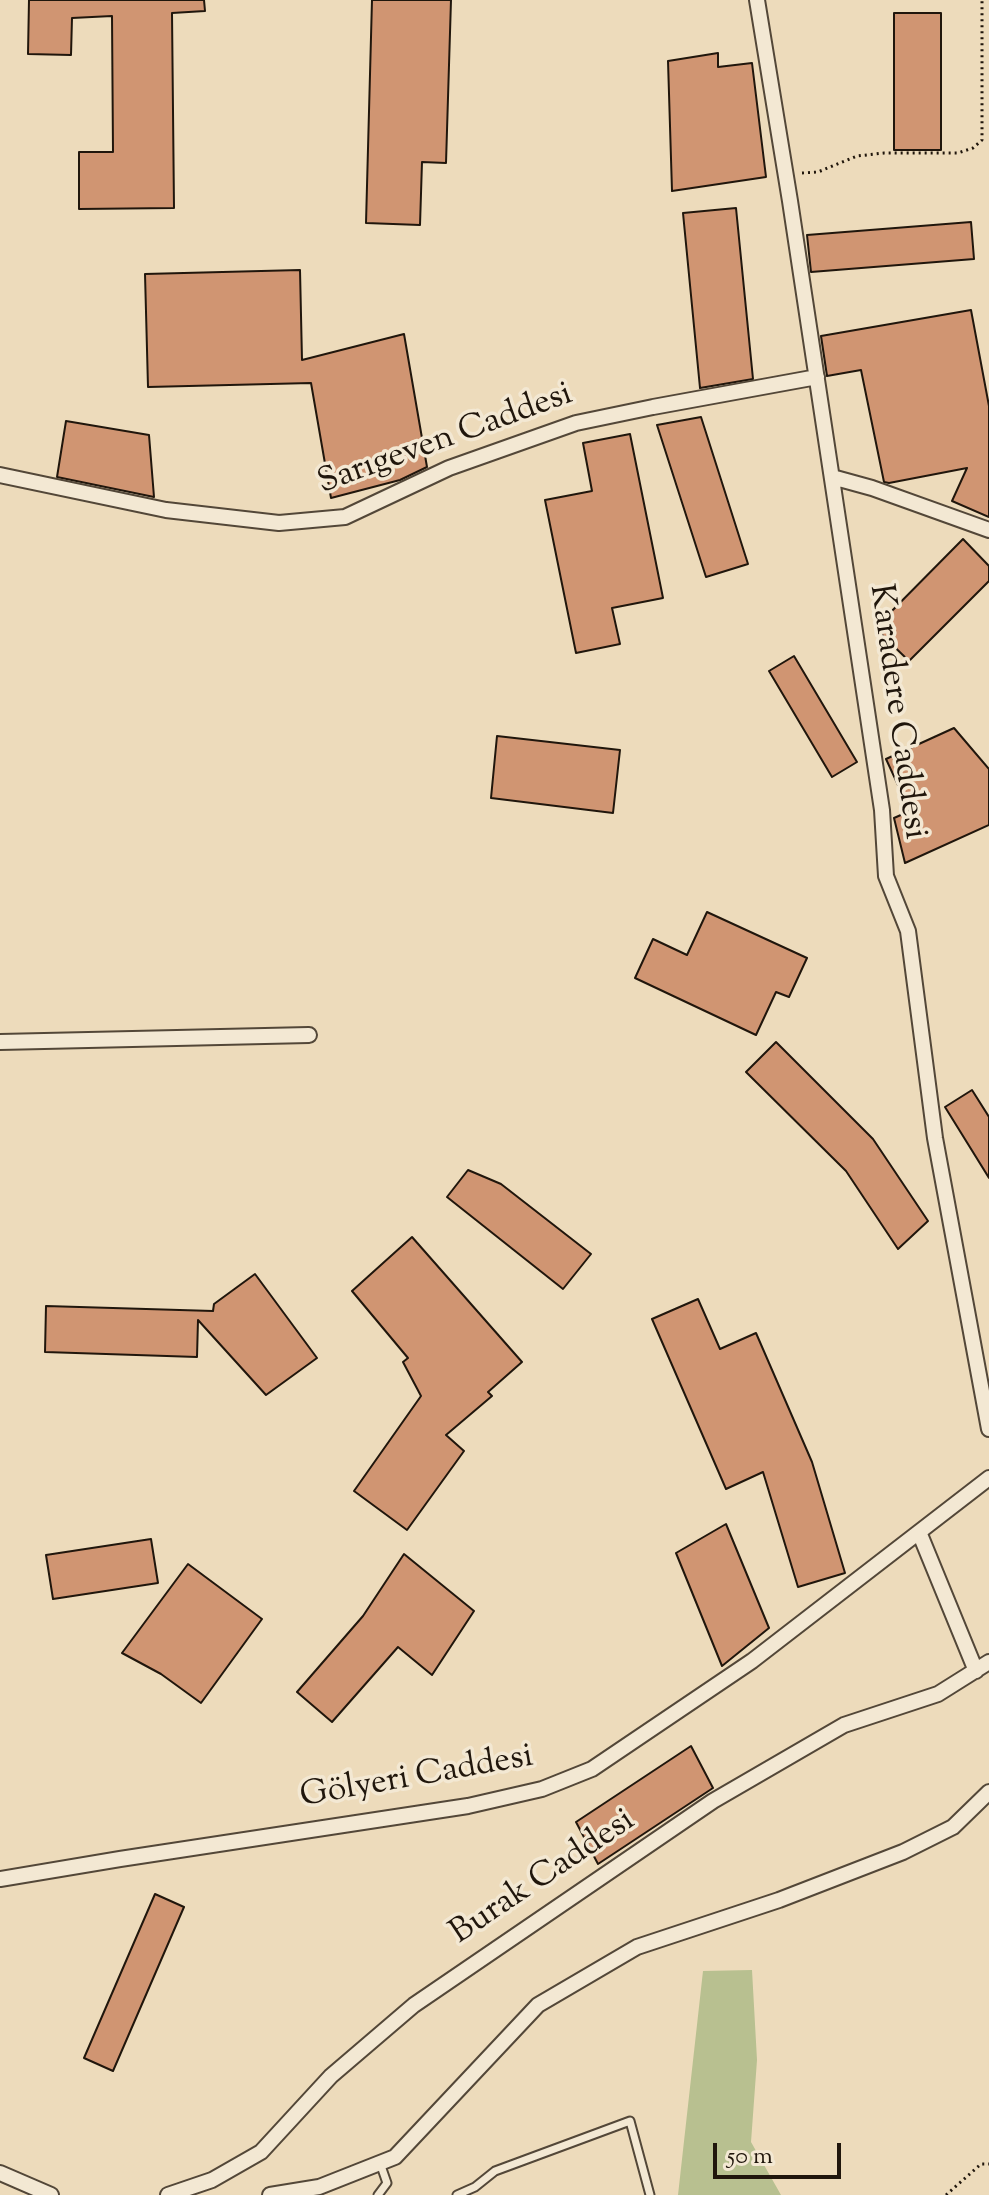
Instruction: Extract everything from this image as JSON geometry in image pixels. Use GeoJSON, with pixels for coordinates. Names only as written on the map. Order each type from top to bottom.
{"type":"FeatureCollection","features":[{"type":"Feature","properties":{"kind":"street","name":"Karadere Caddesi"},"geometry":{"type":"LineString","coordinates":[[757,0],[882,810],[886,876],[908,931],[935,1138],[989,1429]]}},
{"type":"Feature","properties":{"kind":"street","name":"Sarıgeven Caddesi"},"geometry":{"type":"LineString","coordinates":[[0,475],[166,510],[279,523],[345,517],[449,468],[576,423],[817,377]]}},
{"type":"Feature","properties":{"kind":"street"},"geometry":{"type":"LineString","coordinates":[[832,477],[989,530]]}},
{"type":"Feature","properties":{"kind":"street"},"geometry":{"type":"LineString","coordinates":[[0,1042],[309,1035]]}},
{"type":"Feature","properties":{"kind":"street","name":"Gölyeri Caddesi"},"geometry":{"type":"LineString","coordinates":[[0,1879],[468,1806],[542,1789],[592,1769],[752,1661],[989,1478]]}},
{"type":"Feature","properties":{"kind":"street"},"geometry":{"type":"LineString","coordinates":[[919,1532],[982,1666]]}},
{"type":"Feature","properties":{"kind":"street","name":"Burak Caddesi"},"geometry":{"type":"LineString","coordinates":[[168,2195],[212,2180],[261,2152],[331,2076],[414,2005],[713,1801],[844,1725],[938,1694],[982,1666]]}},
{"type":"Feature","properties":{"kind":"street"},"geometry":{"type":"LineString","coordinates":[[270,2195],[319,2187],[395,2157],[538,2005],[637,1947],[779,1900],[903,1852],[953,1827],[989,1792]]}},
{"type":"Feature","properties":{"kind":"street"},"geometry":{"type":"LineString","coordinates":[[0,2173],[51,2195]]}},
{"type":"Feature","properties":{"kind":"lane"},"geometry":{"type":"LineString","coordinates":[[457,2195],[476,2191],[495,2171],[630,2121],[650,2195]]}},
{"type":"Feature","properties":{"kind":"lane"},"geometry":{"type":"LineString","coordinates":[[378,2195],[387,2183],[380,2163]]}},
{"type":"Feature","properties":{"kind":"path"},"geometry":{"type":"LineString","coordinates":[[786,175],[818,172],[857,156],[958,153],[973,148],[982,140],[982,0]]}},
{"type":"Feature","properties":{"kind":"path"},"geometry":{"type":"LineString","coordinates":[[946,2195],[981,2164],[989,2164]]}},
{"type":"Feature","properties":{"kind":"green space"},"geometry":{"type":"Polygon","coordinates":[[[752,1970],[757,2060],[751,2142],[781,2195],[678,2195],[703,1971],[752,1970]]]}},
{"type":"Feature","properties":{"kind":"building"},"geometry":{"type":"Polygon","coordinates":[[[29,0],[204,0],[205,11],[172,13],[174,208],[79,209],[79,152],[113,152],[112,16],[72,18],[71,55],[28,54],[29,0]]]}},
{"type":"Feature","properties":{"kind":"building"},"geometry":{"type":"Polygon","coordinates":[[[372,0],[451,0],[446,163],[422,162],[420,225],[366,223],[372,0]]]}},
{"type":"Feature","properties":{"kind":"building"},"geometry":{"type":"Polygon","coordinates":[[[894,13],[941,13],[941,150],[894,150],[894,13]]]}},
{"type":"Feature","properties":{"kind":"building"},"geometry":{"type":"Polygon","coordinates":[[[718,53],[718,67],[752,63],[766,177],[672,191],[668,61],[718,53]]]}},
{"type":"Feature","properties":{"kind":"building"},"geometry":{"type":"Polygon","coordinates":[[[736,208],[753,379],[700,388],[683,213],[736,208]]]}},
{"type":"Feature","properties":{"kind":"building"},"geometry":{"type":"Polygon","coordinates":[[[971,222],[974,259],[811,272],[807,235],[971,222]]]}},
{"type":"Feature","properties":{"kind":"building"},"geometry":{"type":"Polygon","coordinates":[[[300,270],[302,360],[404,334],[427,467],[400,480],[331,498],[311,383],[148,387],[145,274],[300,270]]]}},
{"type":"Feature","properties":{"kind":"building"},"geometry":{"type":"Polygon","coordinates":[[[971,310],[989,406],[989,517],[952,501],[967,468],[884,482],[861,370],[827,376],[821,336],[971,310]]]}},
{"type":"Feature","properties":{"kind":"building"},"geometry":{"type":"Polygon","coordinates":[[[701,417],[748,564],[706,577],[657,425],[701,417]]]}},
{"type":"Feature","properties":{"kind":"building"},"geometry":{"type":"Polygon","coordinates":[[[66,421],[149,435],[154,497],[57,477],[66,421]]]}},
{"type":"Feature","properties":{"kind":"building"},"geometry":{"type":"Polygon","coordinates":[[[630,434],[663,598],[612,608],[620,644],[576,653],[545,500],[592,491],[583,443],[630,434]]]}},
{"type":"Feature","properties":{"kind":"building"},"geometry":{"type":"Polygon","coordinates":[[[963,539],[989,566],[989,581],[909,661],[875,628],[963,539]]]}},
{"type":"Feature","properties":{"kind":"building"},"geometry":{"type":"Polygon","coordinates":[[[794,656],[857,762],[832,777],[769,671],[794,656]]]}},
{"type":"Feature","properties":{"kind":"building"},"geometry":{"type":"Polygon","coordinates":[[[954,728],[989,769],[989,825],[905,863],[894,818],[910,811],[886,759],[954,728]]]}},
{"type":"Feature","properties":{"kind":"building"},"geometry":{"type":"Polygon","coordinates":[[[497,736],[620,750],[613,813],[491,798],[497,736]]]}},
{"type":"Feature","properties":{"kind":"building"},"geometry":{"type":"Polygon","coordinates":[[[707,912],[807,958],[789,997],[776,992],[756,1035],[635,978],[653,939],[687,955],[707,912]]]}},
{"type":"Feature","properties":{"kind":"building"},"geometry":{"type":"Polygon","coordinates":[[[776,1042],[873,1139],[928,1221],[898,1249],[846,1171],[746,1072],[776,1042]]]}},
{"type":"Feature","properties":{"kind":"building"},"geometry":{"type":"Polygon","coordinates":[[[972,1090],[989,1117],[989,1178],[945,1107],[972,1090]]]}},
{"type":"Feature","properties":{"kind":"building"},"geometry":{"type":"Polygon","coordinates":[[[468,1170],[501,1184],[591,1254],[563,1289],[447,1197],[468,1170]]]}},
{"type":"Feature","properties":{"kind":"building"},"geometry":{"type":"Polygon","coordinates":[[[412,1237],[522,1362],[488,1392],[492,1396],[446,1435],[464,1451],[407,1530],[354,1491],[421,1396],[403,1362],[408,1358],[352,1291],[412,1237]]]}},
{"type":"Feature","properties":{"kind":"building"},"geometry":{"type":"Polygon","coordinates":[[[255,1274],[317,1358],[266,1395],[198,1320],[197,1357],[45,1352],[46,1306],[213,1311],[214,1304],[255,1274]]]}},
{"type":"Feature","properties":{"kind":"building"},"geometry":{"type":"Polygon","coordinates":[[[698,1299],[720,1349],[756,1333],[812,1462],[845,1573],[798,1587],[763,1472],[726,1489],[652,1319],[698,1299]]]}},
{"type":"Feature","properties":{"kind":"building"},"geometry":{"type":"Polygon","coordinates":[[[726,1524],[769,1628],[722,1666],[676,1553],[726,1524]]]}},
{"type":"Feature","properties":{"kind":"building"},"geometry":{"type":"Polygon","coordinates":[[[151,1539],[158,1583],[53,1599],[46,1555],[151,1539]]]}},
{"type":"Feature","properties":{"kind":"building"},"geometry":{"type":"Polygon","coordinates":[[[404,1554],[474,1611],[432,1675],[398,1647],[332,1722],[297,1692],[363,1616],[404,1554]]]}},
{"type":"Feature","properties":{"kind":"building"},"geometry":{"type":"Polygon","coordinates":[[[188,1564],[262,1619],[201,1703],[161,1674],[122,1653],[188,1564]]]}},
{"type":"Feature","properties":{"kind":"building"},"geometry":{"type":"Polygon","coordinates":[[[691,1746],[713,1788],[598,1864],[576,1822],[691,1746]]]}},
{"type":"Feature","properties":{"kind":"building"},"geometry":{"type":"Polygon","coordinates":[[[155,1894],[184,1907],[113,2071],[84,2058],[155,1894]]]}}]}
